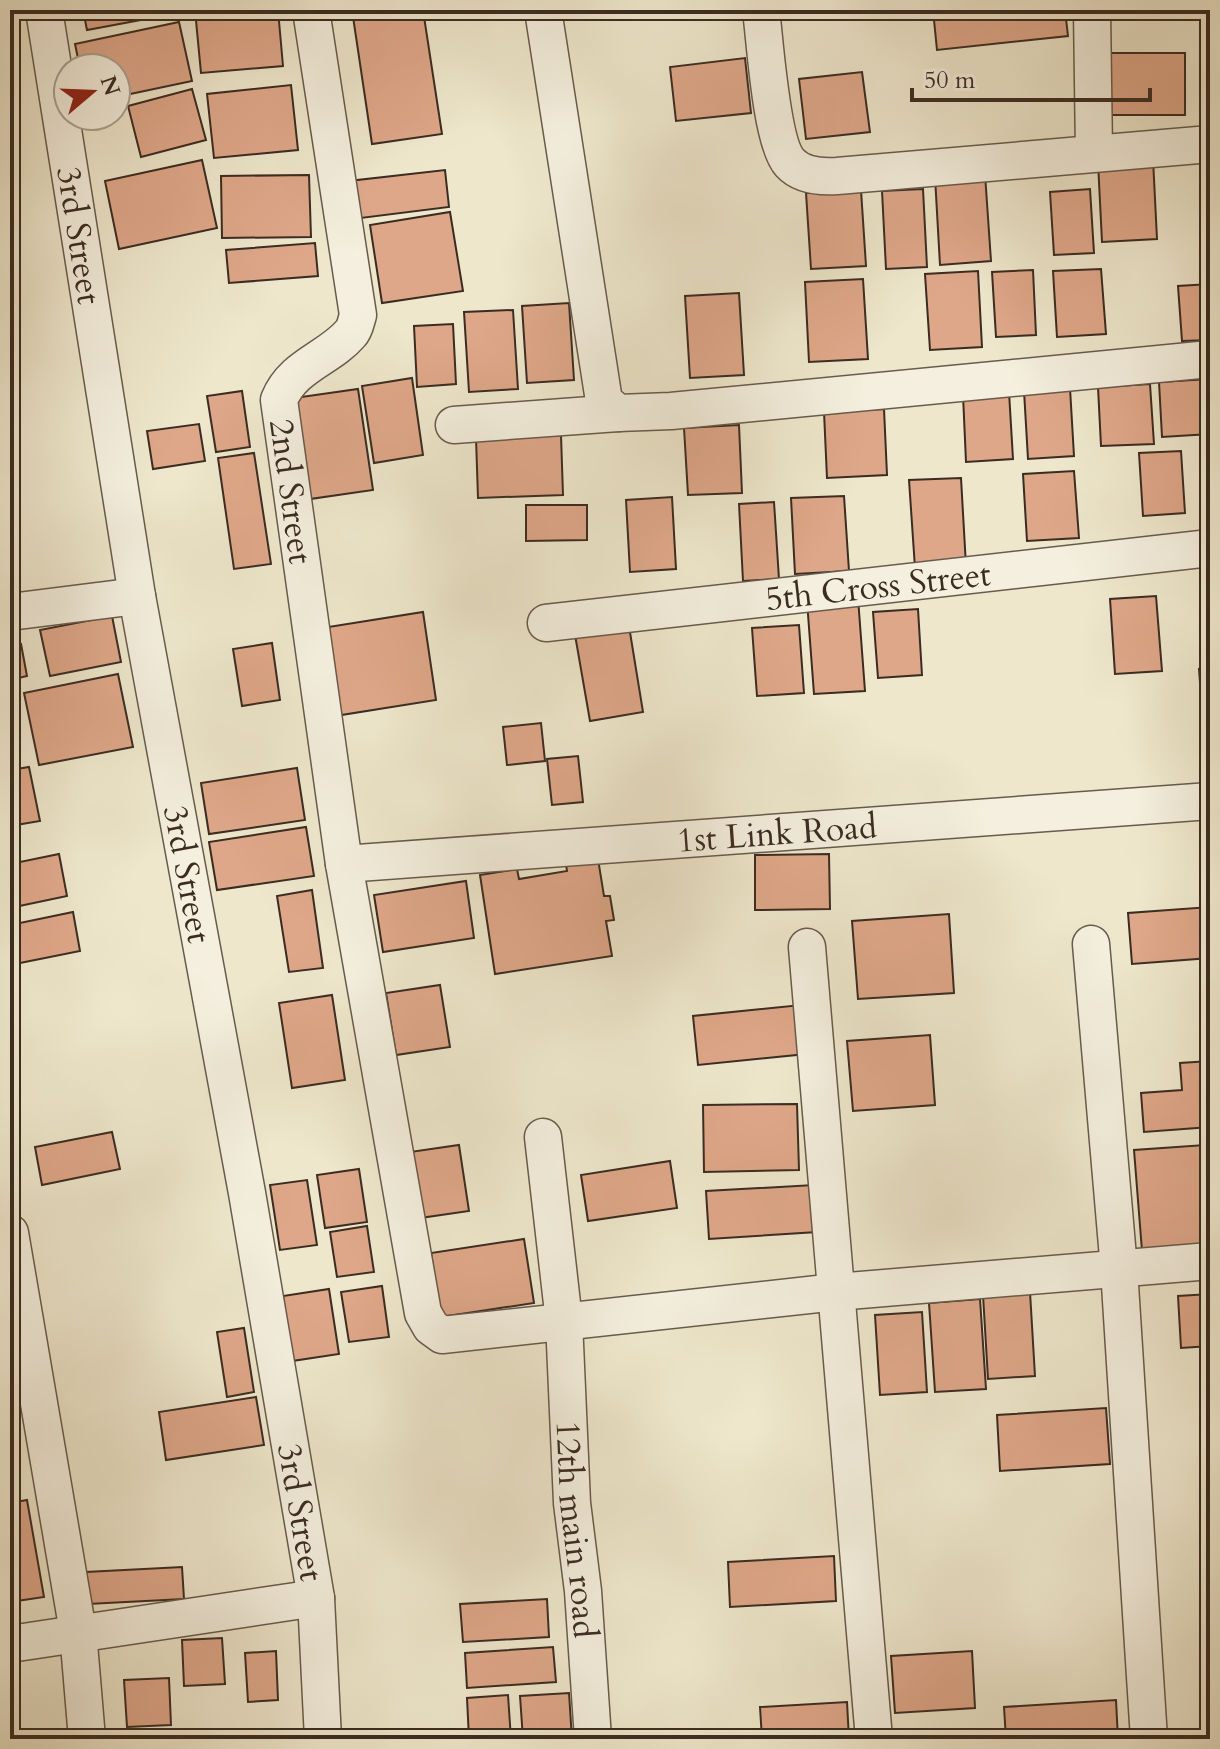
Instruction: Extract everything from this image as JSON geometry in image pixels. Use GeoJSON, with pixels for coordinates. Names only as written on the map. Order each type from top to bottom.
{"type":"FeatureCollection","features":[{"type":"Feature","properties":{"kind":"street","name":"3rd Street"},"geometry":{"type":"LineString","coordinates":[[44,10],[137,596],[244,1177],[316,1598],[323,1739]]}},
{"type":"Feature","properties":{"kind":"street","name":"2nd Street"},"geometry":{"type":"LineString","coordinates":[[311,10],[358,315],[353,332],[294,376],[285,385],[279,400],[344,864],[423,1313],[431,1327],[442,1335],[564,1321]]}},
{"type":"Feature","properties":{"kind":"street"},"geometry":{"type":"LineString","coordinates":[[543,10],[604,401],[618,413]]}},
{"type":"Feature","properties":{"kind":"street"},"geometry":{"type":"LineString","coordinates":[[761,10],[781,144],[789,163],[821,177],[1210,144]]}},
{"type":"Feature","properties":{"kind":"street"},"geometry":{"type":"LineString","coordinates":[[1092,10],[1094,153]]}},
{"type":"Feature","properties":{"kind":"street"},"geometry":{"type":"LineString","coordinates":[[454,425],[671,411],[1210,359]]}},
{"type":"Feature","properties":{"kind":"street","name":"5th Cross Street"},"geometry":{"type":"LineString","coordinates":[[546,623],[1210,548]]}},
{"type":"Feature","properties":{"kind":"street"},"geometry":{"type":"LineString","coordinates":[[10,612],[137,596]]}},
{"type":"Feature","properties":{"kind":"street","name":"1st Link Road"},"geometry":{"type":"LineString","coordinates":[[344,864],[1210,801]]}},
{"type":"Feature","properties":{"kind":"street"},"geometry":{"type":"LineString","coordinates":[[1091,944],[1119,1269],[1149,1739]]}},
{"type":"Feature","properties":{"kind":"street"},"geometry":{"type":"LineString","coordinates":[[807,947],[874,1739]]}},
{"type":"Feature","properties":{"kind":"street","name":"12th main road"},"geometry":{"type":"LineString","coordinates":[[543,1137],[564,1321],[572,1503],[583,1591],[593,1739]]}},
{"type":"Feature","properties":{"kind":"street"},"geometry":{"type":"LineString","coordinates":[[10,1233],[78,1632],[87,1739]]}},
{"type":"Feature","properties":{"kind":"street"},"geometry":{"type":"LineString","coordinates":[[564,1321],[836,1292],[1210,1261]]}},
{"type":"Feature","properties":{"kind":"street"},"geometry":{"type":"LineString","coordinates":[[10,1644],[316,1598]]}},
{"type":"Feature","properties":{"kind":"building"},"geometry":{"type":"Polygon","coordinates":[[[83,10],[184,10],[184,12],[87,30],[83,10]]]}},
{"type":"Feature","properties":{"kind":"building"},"geometry":{"type":"Polygon","coordinates":[[[195,10],[278,10],[283,66],[201,73],[195,10]]]}},
{"type":"Feature","properties":{"kind":"building"},"geometry":{"type":"Polygon","coordinates":[[[352,10],[423,10],[442,134],[372,144],[352,10]]]}},
{"type":"Feature","properties":{"kind":"building"},"geometry":{"type":"Polygon","coordinates":[[[798,10],[871,10],[799,18],[798,10]]]}},
{"type":"Feature","properties":{"kind":"building"},"geometry":{"type":"Polygon","coordinates":[[[933,10],[1065,10],[1068,36],[937,50],[933,10]]]}},
{"type":"Feature","properties":{"kind":"building"},"geometry":{"type":"Polygon","coordinates":[[[179,22],[192,81],[132,94],[132,52],[77,52],[75,44],[179,22]]]}},
{"type":"Feature","properties":{"kind":"building"},"geometry":{"type":"Polygon","coordinates":[[[1107,53],[1185,53],[1185,115],[1107,115],[1107,53]]]}},
{"type":"Feature","properties":{"kind":"building"},"geometry":{"type":"Polygon","coordinates":[[[745,58],[751,113],[676,121],[670,67],[745,58]]]}},
{"type":"Feature","properties":{"kind":"building"},"geometry":{"type":"Polygon","coordinates":[[[862,72],[870,132],[806,139],[799,79],[862,72]]]}},
{"type":"Feature","properties":{"kind":"building"},"geometry":{"type":"Polygon","coordinates":[[[291,85],[298,150],[214,158],[207,94],[291,85]]]}},
{"type":"Feature","properties":{"kind":"building"},"geometry":{"type":"Polygon","coordinates":[[[192,89],[206,140],[141,157],[132,122],[132,105],[192,89]]]}},
{"type":"Feature","properties":{"kind":"building"},"geometry":{"type":"Polygon","coordinates":[[[1153,159],[1157,239],[1102,242],[1098,162],[1153,159]]]}},
{"type":"Feature","properties":{"kind":"building"},"geometry":{"type":"Polygon","coordinates":[[[202,160],[217,228],[119,249],[105,181],[202,160]]]}},
{"type":"Feature","properties":{"kind":"building"},"geometry":{"type":"Polygon","coordinates":[[[445,170],[449,207],[353,219],[349,181],[445,170]]]}},
{"type":"Feature","properties":{"kind":"building"},"geometry":{"type":"Polygon","coordinates":[[[985,174],[991,261],[940,265],[935,177],[985,174]]]}},
{"type":"Feature","properties":{"kind":"building"},"geometry":{"type":"Polygon","coordinates":[[[309,175],[311,237],[222,238],[221,176],[309,175]]]}},
{"type":"Feature","properties":{"kind":"building"},"geometry":{"type":"Polygon","coordinates":[[[923,189],[927,267],[886,269],[882,191],[923,189]]]}},
{"type":"Feature","properties":{"kind":"building"},"geometry":{"type":"Polygon","coordinates":[[[1090,189],[1094,253],[1054,255],[1050,192],[1090,189]]]}},
{"type":"Feature","properties":{"kind":"building"},"geometry":{"type":"Polygon","coordinates":[[[861,190],[866,266],[811,269],[806,193],[861,190]]]}},
{"type":"Feature","properties":{"kind":"building"},"geometry":{"type":"Polygon","coordinates":[[[450,212],[463,291],[382,303],[370,225],[450,212]]]}},
{"type":"Feature","properties":{"kind":"building"},"geometry":{"type":"Polygon","coordinates":[[[315,243],[318,276],[229,283],[226,250],[315,243]]]}},
{"type":"Feature","properties":{"kind":"building"},"geometry":{"type":"Polygon","coordinates":[[[1101,269],[1106,334],[1057,337],[1053,271],[1101,269]]]}},
{"type":"Feature","properties":{"kind":"building"},"geometry":{"type":"Polygon","coordinates":[[[1033,270],[1036,335],[996,337],[992,272],[1033,270]]]}},
{"type":"Feature","properties":{"kind":"building"},"geometry":{"type":"Polygon","coordinates":[[[978,271],[982,347],[930,350],[925,274],[978,271]]]}},
{"type":"Feature","properties":{"kind":"building"},"geometry":{"type":"Polygon","coordinates":[[[863,279],[868,359],[809,362],[805,282],[863,279]]]}},
{"type":"Feature","properties":{"kind":"building"},"geometry":{"type":"Polygon","coordinates":[[[1210,284],[1210,340],[1182,341],[1178,286],[1210,284]]]}},
{"type":"Feature","properties":{"kind":"building"},"geometry":{"type":"Polygon","coordinates":[[[739,293],[744,375],[690,378],[685,296],[739,293]]]}},
{"type":"Feature","properties":{"kind":"building"},"geometry":{"type":"Polygon","coordinates":[[[569,303],[574,380],[527,383],[522,306],[569,303]]]}},
{"type":"Feature","properties":{"kind":"building"},"geometry":{"type":"Polygon","coordinates":[[[513,310],[518,389],[469,392],[464,312],[513,310]]]}},
{"type":"Feature","properties":{"kind":"building"},"geometry":{"type":"Polygon","coordinates":[[[453,324],[456,384],[417,387],[414,326],[453,324]]]}},
{"type":"Feature","properties":{"kind":"building"},"geometry":{"type":"Polygon","coordinates":[[[412,378],[423,455],[374,463],[362,386],[412,378]]]}},
{"type":"Feature","properties":{"kind":"building"},"geometry":{"type":"Polygon","coordinates":[[[1210,379],[1210,434],[1162,437],[1159,382],[1210,379]]]}},
{"type":"Feature","properties":{"kind":"building"},"geometry":{"type":"Polygon","coordinates":[[[1150,384],[1154,444],[1101,446],[1098,387],[1150,384]]]}},
{"type":"Feature","properties":{"kind":"building"},"geometry":{"type":"Polygon","coordinates":[[[1070,388],[1074,456],[1028,459],[1024,391],[1070,388]]]}},
{"type":"Feature","properties":{"kind":"building"},"geometry":{"type":"Polygon","coordinates":[[[358,389],[373,490],[310,499],[294,398],[358,389]]]}},
{"type":"Feature","properties":{"kind":"building"},"geometry":{"type":"Polygon","coordinates":[[[242,391],[250,447],[216,452],[207,396],[242,391]]]}},
{"type":"Feature","properties":{"kind":"building"},"geometry":{"type":"Polygon","coordinates":[[[1009,392],[1013,459],[966,462],[963,395],[1009,392]]]}},
{"type":"Feature","properties":{"kind":"building"},"geometry":{"type":"Polygon","coordinates":[[[884,409],[887,475],[827,478],[824,412],[884,409]]]}},
{"type":"Feature","properties":{"kind":"building"},"geometry":{"type":"Polygon","coordinates":[[[199,424],[205,461],[153,469],[147,431],[199,424]]]}},
{"type":"Feature","properties":{"kind":"building"},"geometry":{"type":"Polygon","coordinates":[[[739,425],[742,493],[688,495],[684,428],[739,425]]]}},
{"type":"Feature","properties":{"kind":"building"},"geometry":{"type":"Polygon","coordinates":[[[561,435],[563,495],[478,498],[476,438],[561,435]]]}},
{"type":"Feature","properties":{"kind":"building"},"geometry":{"type":"Polygon","coordinates":[[[1181,451],[1185,513],[1143,516],[1139,453],[1181,451]]]}},
{"type":"Feature","properties":{"kind":"building"},"geometry":{"type":"Polygon","coordinates":[[[254,453],[271,564],[234,569],[218,458],[254,453]]]}},
{"type":"Feature","properties":{"kind":"building"},"geometry":{"type":"Polygon","coordinates":[[[1074,471],[1079,538],[1027,541],[1023,474],[1074,471]]]}},
{"type":"Feature","properties":{"kind":"building"},"geometry":{"type":"Polygon","coordinates":[[[961,478],[966,566],[915,568],[909,480],[961,478]]]}},
{"type":"Feature","properties":{"kind":"building"},"geometry":{"type":"Polygon","coordinates":[[[844,496],[849,571],[795,574],[791,498],[844,496]]]}},
{"type":"Feature","properties":{"kind":"building"},"geometry":{"type":"Polygon","coordinates":[[[672,497],[676,569],[630,572],[626,500],[672,497]]]}},
{"type":"Feature","properties":{"kind":"building"},"geometry":{"type":"Polygon","coordinates":[[[774,502],[779,579],[743,581],[739,504],[774,502]]]}},
{"type":"Feature","properties":{"kind":"building"},"geometry":{"type":"Polygon","coordinates":[[[526,505],[587,505],[587,540],[526,541],[526,505]]]}},
{"type":"Feature","properties":{"kind":"building"},"geometry":{"type":"Polygon","coordinates":[[[1156,596],[1162,671],[1115,674],[1110,599],[1156,596]]]}},
{"type":"Feature","properties":{"kind":"building"},"geometry":{"type":"Polygon","coordinates":[[[858,598],[865,691],[814,694],[807,601],[858,598]]]}},
{"type":"Feature","properties":{"kind":"building"},"geometry":{"type":"Polygon","coordinates":[[[918,609],[922,675],[878,678],[873,612],[918,609]]]}},
{"type":"Feature","properties":{"kind":"building"},"geometry":{"type":"Polygon","coordinates":[[[423,612],[436,700],[335,716],[322,628],[423,612]]]}},
{"type":"Feature","properties":{"kind":"building"},"geometry":{"type":"Polygon","coordinates":[[[112,616],[121,662],[50,676],[40,630],[112,616]]]}},
{"type":"Feature","properties":{"kind":"building"},"geometry":{"type":"Polygon","coordinates":[[[628,620],[643,712],[590,721],[574,629],[628,620]]]}},
{"type":"Feature","properties":{"kind":"building"},"geometry":{"type":"Polygon","coordinates":[[[799,625],[804,693],[757,696],[752,628],[799,625]]]}},
{"type":"Feature","properties":{"kind":"building"},"geometry":{"type":"Polygon","coordinates":[[[272,643],[280,700],[242,706],[233,649],[272,643]]]}},
{"type":"Feature","properties":{"kind":"building"},"geometry":{"type":"Polygon","coordinates":[[[21,644],[27,676],[10,680],[10,646],[21,644]]]}},
{"type":"Feature","properties":{"kind":"building"},"geometry":{"type":"Polygon","coordinates":[[[1210,668],[1210,753],[1205,753],[1199,669],[1210,668]]]}},
{"type":"Feature","properties":{"kind":"building"},"geometry":{"type":"Polygon","coordinates":[[[118,674],[133,747],[39,765],[24,693],[118,674]]]}},
{"type":"Feature","properties":{"kind":"building"},"geometry":{"type":"Polygon","coordinates":[[[10,712],[19,755],[10,757],[10,712]]]}},
{"type":"Feature","properties":{"kind":"building"},"geometry":{"type":"Polygon","coordinates":[[[541,723],[545,761],[507,765],[503,727],[541,723]]]}},
{"type":"Feature","properties":{"kind":"building"},"geometry":{"type":"Polygon","coordinates":[[[578,756],[583,802],[552,805],[547,759],[578,756]]]}},
{"type":"Feature","properties":{"kind":"building"},"geometry":{"type":"Polygon","coordinates":[[[29,767],[40,821],[10,826],[10,770],[29,767]]]}},
{"type":"Feature","properties":{"kind":"building"},"geometry":{"type":"Polygon","coordinates":[[[297,768],[305,820],[209,834],[201,783],[297,768]]]}},
{"type":"Feature","properties":{"kind":"building"},"geometry":{"type":"Polygon","coordinates":[[[306,827],[314,876],[217,890],[209,842],[306,827]]]}},
{"type":"Feature","properties":{"kind":"building"},"geometry":{"type":"Polygon","coordinates":[[[59,854],[67,896],[10,908],[10,864],[59,854]]]}},
{"type":"Feature","properties":{"kind":"building"},"geometry":{"type":"Polygon","coordinates":[[[829,854],[830,909],[755,910],[755,855],[829,854]]]}},
{"type":"Feature","properties":{"kind":"building"},"geometry":{"type":"Polygon","coordinates":[[[598,859],[604,896],[610,896],[614,920],[606,921],[612,956],[495,974],[480,875],[517,869],[519,879],[567,871],[566,864],[598,859]]]}},
{"type":"Feature","properties":{"kind":"building"},"geometry":{"type":"Polygon","coordinates":[[[466,881],[474,938],[383,952],[374,895],[466,881]]]}},
{"type":"Feature","properties":{"kind":"building"},"geometry":{"type":"Polygon","coordinates":[[[312,890],[323,968],[289,972],[277,896],[312,890]]]}},
{"type":"Feature","properties":{"kind":"building"},"geometry":{"type":"Polygon","coordinates":[[[1210,907],[1210,958],[1132,964],[1128,913],[1210,907]]]}},
{"type":"Feature","properties":{"kind":"building"},"geometry":{"type":"Polygon","coordinates":[[[73,912],[80,951],[10,965],[10,925],[73,912]]]}},
{"type":"Feature","properties":{"kind":"building"},"geometry":{"type":"Polygon","coordinates":[[[949,914],[954,993],[858,999],[852,921],[949,914]]]}},
{"type":"Feature","properties":{"kind":"building"},"geometry":{"type":"Polygon","coordinates":[[[440,985],[450,1047],[396,1055],[386,993],[440,985]]]}},
{"type":"Feature","properties":{"kind":"building"},"geometry":{"type":"Polygon","coordinates":[[[332,995],[345,1080],[292,1088],[279,1003],[332,995]]]}},
{"type":"Feature","properties":{"kind":"building"},"geometry":{"type":"Polygon","coordinates":[[[801,1005],[806,1054],[698,1065],[693,1016],[801,1005]]]}},
{"type":"Feature","properties":{"kind":"building"},"geometry":{"type":"Polygon","coordinates":[[[930,1035],[935,1105],[853,1111],[847,1041],[930,1035]]]}},
{"type":"Feature","properties":{"kind":"building"},"geometry":{"type":"Polygon","coordinates":[[[1210,1061],[1210,1127],[1144,1132],[1141,1093],[1182,1090],[1180,1063],[1210,1061]]]}},
{"type":"Feature","properties":{"kind":"building"},"geometry":{"type":"Polygon","coordinates":[[[797,1104],[799,1170],[704,1172],[703,1105],[797,1104]]]}},
{"type":"Feature","properties":{"kind":"building"},"geometry":{"type":"Polygon","coordinates":[[[112,1132],[120,1169],[42,1185],[35,1147],[112,1132]]]}},
{"type":"Feature","properties":{"kind":"building"},"geometry":{"type":"Polygon","coordinates":[[[459,1145],[469,1211],[420,1218],[410,1152],[459,1145]]]}},
{"type":"Feature","properties":{"kind":"building"},"geometry":{"type":"Polygon","coordinates":[[[1205,1145],[1210,1246],[1142,1251],[1134,1150],[1205,1145]]]}},
{"type":"Feature","properties":{"kind":"building"},"geometry":{"type":"Polygon","coordinates":[[[670,1161],[677,1208],[588,1221],[581,1175],[670,1161]]]}},
{"type":"Feature","properties":{"kind":"building"},"geometry":{"type":"Polygon","coordinates":[[[359,1169],[367,1222],[325,1228],[317,1175],[359,1169]]]}},
{"type":"Feature","properties":{"kind":"building"},"geometry":{"type":"Polygon","coordinates":[[[307,1180],[317,1245],[280,1250],[270,1185],[307,1180]]]}},
{"type":"Feature","properties":{"kind":"building"},"geometry":{"type":"Polygon","coordinates":[[[814,1185],[817,1232],[709,1239],[706,1191],[814,1185]]]}},
{"type":"Feature","properties":{"kind":"building"},"geometry":{"type":"Polygon","coordinates":[[[367,1226],[374,1272],[337,1277],[330,1232],[367,1226]]]}},
{"type":"Feature","properties":{"kind":"building"},"geometry":{"type":"Polygon","coordinates":[[[524,1239],[534,1303],[441,1317],[431,1253],[524,1239]]]}},
{"type":"Feature","properties":{"kind":"building"},"geometry":{"type":"Polygon","coordinates":[[[382,1286],[389,1337],[349,1342],[341,1292],[382,1286]]]}},
{"type":"Feature","properties":{"kind":"building"},"geometry":{"type":"Polygon","coordinates":[[[329,1289],[339,1354],[292,1361],[283,1296],[329,1289]]]}},
{"type":"Feature","properties":{"kind":"building"},"geometry":{"type":"Polygon","coordinates":[[[1030,1292],[1035,1376],[988,1379],[983,1295],[1030,1292]]]}},
{"type":"Feature","properties":{"kind":"building"},"geometry":{"type":"Polygon","coordinates":[[[1210,1294],[1210,1346],[1181,1348],[1178,1296],[1210,1294]]]}},
{"type":"Feature","properties":{"kind":"building"},"geometry":{"type":"Polygon","coordinates":[[[980,1299],[986,1389],[935,1392],[929,1303],[980,1299]]]}},
{"type":"Feature","properties":{"kind":"building"},"geometry":{"type":"Polygon","coordinates":[[[922,1312],[927,1392],[880,1395],[875,1315],[922,1312]]]}},
{"type":"Feature","properties":{"kind":"building"},"geometry":{"type":"Polygon","coordinates":[[[244,1328],[254,1392],[227,1397],[217,1332],[244,1328]]]}},
{"type":"Feature","properties":{"kind":"building"},"geometry":{"type":"Polygon","coordinates":[[[256,1397],[264,1445],[166,1460],[159,1412],[256,1397]]]}},
{"type":"Feature","properties":{"kind":"building"},"geometry":{"type":"Polygon","coordinates":[[[1106,1408],[1110,1464],[1000,1471],[997,1415],[1106,1408]]]}},
{"type":"Feature","properties":{"kind":"building"},"geometry":{"type":"Polygon","coordinates":[[[27,1500],[44,1597],[10,1602],[10,1503],[27,1500]]]}},
{"type":"Feature","properties":{"kind":"building"},"geometry":{"type":"Polygon","coordinates":[[[834,1556],[836,1601],[730,1607],[728,1562],[834,1556]]]}},
{"type":"Feature","properties":{"kind":"building"},"geometry":{"type":"Polygon","coordinates":[[[182,1567],[184,1599],[88,1604],[86,1572],[182,1567]]]}},
{"type":"Feature","properties":{"kind":"building"},"geometry":{"type":"Polygon","coordinates":[[[547,1599],[549,1637],[463,1642],[460,1604],[547,1599]]]}},
{"type":"Feature","properties":{"kind":"building"},"geometry":{"type":"Polygon","coordinates":[[[222,1638],[225,1684],[184,1686],[182,1640],[222,1638]]]}},
{"type":"Feature","properties":{"kind":"building"},"geometry":{"type":"Polygon","coordinates":[[[553,1647],[556,1682],[467,1688],[465,1653],[553,1647]]]}},
{"type":"Feature","properties":{"kind":"building"},"geometry":{"type":"Polygon","coordinates":[[[276,1651],[278,1700],[248,1702],[245,1653],[276,1651]]]}},
{"type":"Feature","properties":{"kind":"building"},"geometry":{"type":"Polygon","coordinates":[[[972,1651],[975,1708],[895,1713],[891,1656],[972,1651]]]}},
{"type":"Feature","properties":{"kind":"building"},"geometry":{"type":"Polygon","coordinates":[[[169,1678],[171,1725],[127,1727],[124,1680],[169,1678]]]}},
{"type":"Feature","properties":{"kind":"building"},"geometry":{"type":"Polygon","coordinates":[[[569,1693],[572,1739],[523,1739],[520,1696],[569,1693]]]}},
{"type":"Feature","properties":{"kind":"building"},"geometry":{"type":"Polygon","coordinates":[[[508,1695],[511,1739],[469,1739],[467,1698],[508,1695]]]}},
{"type":"Feature","properties":{"kind":"building"},"geometry":{"type":"Polygon","coordinates":[[[1116,1700],[1118,1739],[1006,1739],[1004,1707],[1116,1700]]]}},
{"type":"Feature","properties":{"kind":"building"},"geometry":{"type":"Polygon","coordinates":[[[847,1702],[849,1739],[762,1739],[760,1707],[847,1702]]]}}]}
